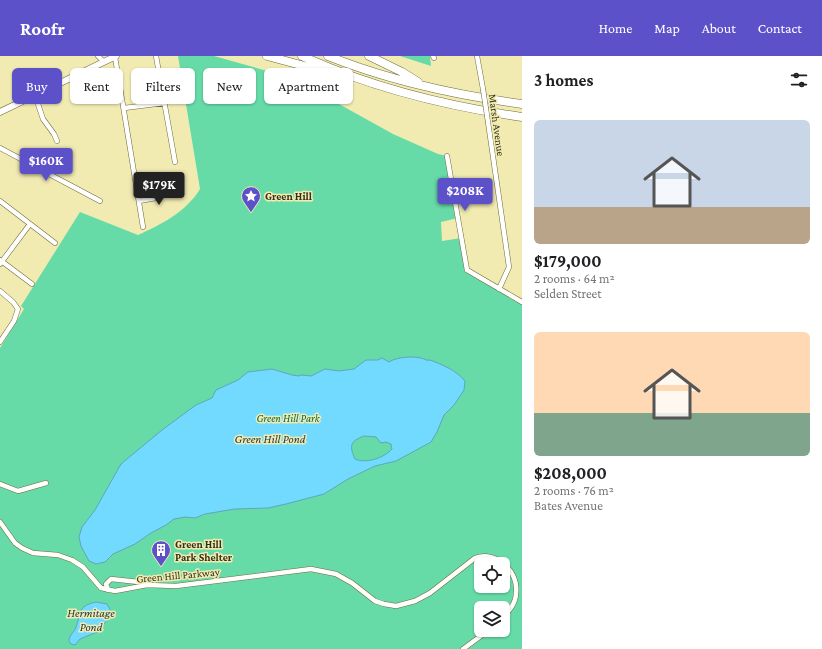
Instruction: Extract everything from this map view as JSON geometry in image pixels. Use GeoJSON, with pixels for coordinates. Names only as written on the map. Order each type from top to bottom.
{"type":"FeatureCollection","features":[{"type":"Feature","properties":{"kind":"highway"},"geometry":{"type":"LineString","coordinates":[[267,56],[459,106],[522,117]]}},
{"type":"Feature","properties":{"kind":"highway"},"geometry":{"type":"LineString","coordinates":[[302,56],[387,88]]}},
{"type":"Feature","properties":{"kind":"highway"},"geometry":{"type":"LineString","coordinates":[[328,56],[368,71],[423,86],[522,104]]}},
{"type":"Feature","properties":{"kind":"highway"},"geometry":{"type":"LineString","coordinates":[[369,56],[402,72],[423,86]]}},
{"type":"Feature","properties":{"kind":"main road"},"geometry":{"type":"LineString","coordinates":[[62,82],[115,56]]}},
{"type":"Feature","properties":{"kind":"main road"},"geometry":{"type":"LineString","coordinates":[[0,112],[16,104]]}},
{"type":"Feature","properties":{"kind":"street"},"geometry":{"type":"LineString","coordinates":[[98,56],[104,62]]}},
{"type":"Feature","properties":{"kind":"street"},"geometry":{"type":"LineString","coordinates":[[115,56],[143,227]]}},
{"type":"Feature","properties":{"kind":"street"},"geometry":{"type":"LineString","coordinates":[[156,56],[158,68]]}},
{"type":"Feature","properties":{"kind":"street","name":"Marsh Avenue"},"geometry":{"type":"LineString","coordinates":[[477,56],[509,267],[499,290]]}},
{"type":"Feature","properties":{"kind":"street"},"geometry":{"type":"LineString","coordinates":[[38,104],[43,119],[54,134],[57,142]]}},
{"type":"Feature","properties":{"kind":"street"},"geometry":{"type":"LineString","coordinates":[[124,108],[156,104]]}},
{"type":"Feature","properties":{"kind":"street"},"geometry":{"type":"LineString","coordinates":[[164,104],[175,162]]}},
{"type":"Feature","properties":{"kind":"street"},"geometry":{"type":"LineString","coordinates":[[0,148],[100,201]]}},
{"type":"Feature","properties":{"kind":"street"},"geometry":{"type":"LineString","coordinates":[[447,156],[467,270],[522,302]]}},
{"type":"Feature","properties":{"kind":"street"},"geometry":{"type":"LineString","coordinates":[[139,201],[156,198],[169,189]]}},
{"type":"Feature","properties":{"kind":"street"},"geometry":{"type":"LineString","coordinates":[[0,201],[55,243]]}},
{"type":"Feature","properties":{"kind":"street"},"geometry":{"type":"LineString","coordinates":[[30,224],[1,262],[32,284]]}},
{"type":"Feature","properties":{"kind":"street"},"geometry":{"type":"LineString","coordinates":[[0,291],[18,308],[16,315],[0,342]]}},
{"type":"Feature","properties":{"kind":"street"},"geometry":{"type":"LineString","coordinates":[[0,484],[18,491],[46,483]]}},
{"type":"Feature","properties":{"kind":"street"},"geometry":{"type":"LineString","coordinates":[[0,522],[22,548],[34,553],[58,555],[72,560],[79,564],[101,588],[108,590]]}},
{"type":"Feature","properties":{"kind":"street","name":"Green Hill Parkway"},"geometry":{"type":"LineString","coordinates":[[108,590],[121,591],[143,585],[176,586],[311,569],[336,574],[352,583],[375,601],[396,606],[411,602],[430,593],[475,558],[491,557],[502,562],[511,570],[517,587],[514,601],[510,607]]}},
{"type":"Feature","properties":{"kind":"street"},"geometry":{"type":"LineString","coordinates":[[108,590],[106,584],[108,580],[111,579],[158,585]]}},
{"type":"Feature","properties":{"kind":"street"},"geometry":{"type":"LineString","coordinates":[[463,649],[479,637]]}},
{"type":"Feature","properties":{"kind":"green space","name":"Green Hill Park"},"geometry":{"type":"Polygon","coordinates":[[[178,56],[214,56],[264,70],[264,104],[339,104],[393,134],[438,154],[447,156],[458,218],[441,222],[442,241],[461,238],[467,270],[522,302],[522,649],[0,649],[0,348],[24,309],[21,306],[80,212],[138,235],[164,222],[181,211],[200,189],[186,104],[195,104],[195,68],[180,68],[178,56]]]}},
{"type":"Feature","properties":{"kind":"green space"},"geometry":{"type":"Polygon","coordinates":[[[400,56],[430,56],[431,66],[400,56]]]}},
{"type":"Feature","properties":{"kind":"water","name":"Green Hill Pond"},"geometry":{"type":"Polygon","coordinates":[[[417,357],[430,360],[453,371],[465,381],[464,390],[454,405],[444,415],[431,442],[396,461],[375,466],[348,479],[324,494],[268,508],[235,509],[205,514],[195,518],[185,517],[174,519],[135,544],[113,554],[105,562],[96,564],[89,561],[81,546],[79,537],[82,527],[95,510],[121,464],[162,430],[196,405],[212,398],[216,390],[238,380],[248,372],[272,369],[292,375],[311,376],[325,369],[339,371],[354,369],[366,360],[378,360],[382,358],[389,362],[400,358],[417,357]],[[364,436],[353,442],[352,451],[355,459],[364,461],[375,459],[392,449],[391,444],[386,442],[381,443],[376,437],[364,436]]]}},
{"type":"Feature","properties":{"kind":"water","name":"Hermitage Pond"},"geometry":{"type":"Polygon","coordinates":[[[96,602],[107,604],[112,613],[111,616],[97,632],[80,639],[75,645],[71,644],[69,639],[76,627],[81,611],[86,606],[96,602]]]}},
{"type":"Feature","properties":{"kind":"place","name":"Green Hill"},"geometry":{"type":"Point","coordinates":[251,213]}},
{"type":"Feature","properties":{"kind":"place","name":"Green Hill Park Shelter"},"geometry":{"type":"Point","coordinates":[161,567]}}]}
